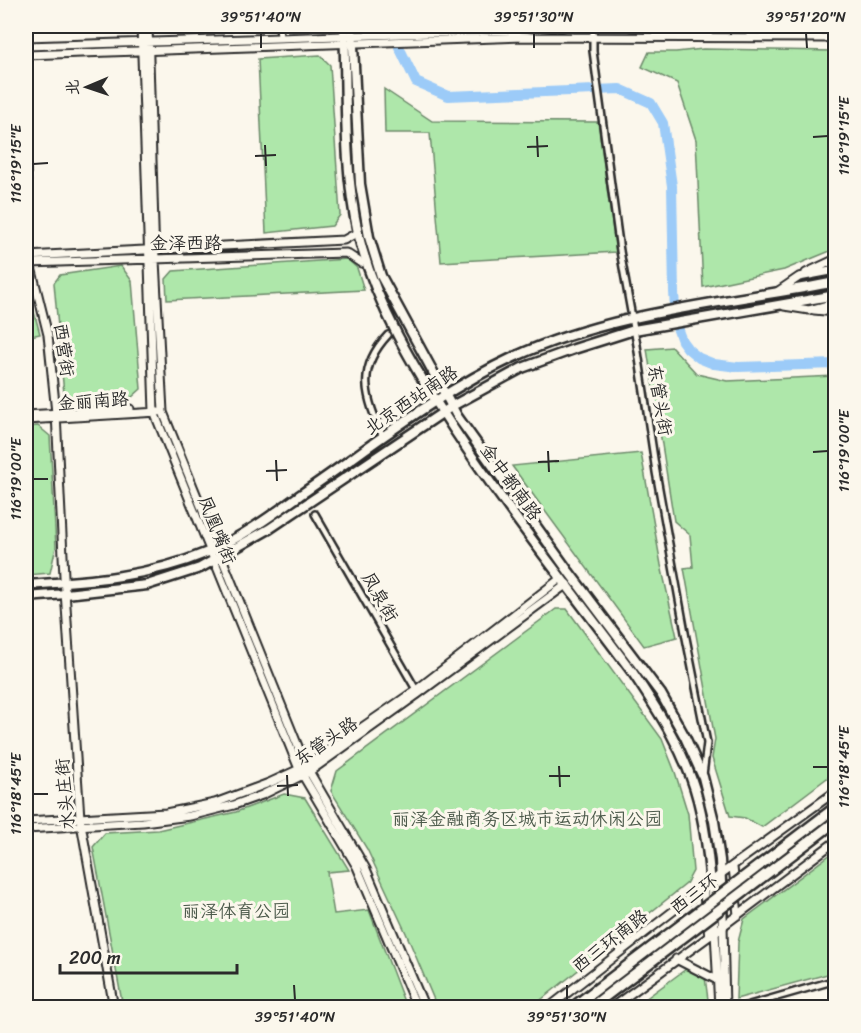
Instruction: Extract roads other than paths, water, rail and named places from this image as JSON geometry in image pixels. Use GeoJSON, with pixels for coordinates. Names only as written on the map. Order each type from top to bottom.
{"type":"FeatureCollection","features":[{"type":"Feature","properties":{"kind":"highway","name":"西三环"},"geometry":{"type":"LineString","coordinates":[[572,1008],[836,807]]}},
{"type":"Feature","properties":{"kind":"highway","name":"西三环"},"geometry":{"type":"LineString","coordinates":[[590,1008],[836,821]]}},
{"type":"Feature","properties":{"kind":"main road","name":"金中都南路"},"geometry":{"type":"LineString","coordinates":[[344,26],[349,40],[359,174],[369,237],[387,290],[452,406],[562,563],[661,694],[685,737],[703,777],[714,821],[721,874],[716,932]]}},
{"type":"Feature","properties":{"kind":"main road","name":"金中都南路"},"geometry":{"type":"LineString","coordinates":[[352,26],[349,40],[348,166],[351,198],[358,234],[382,303],[405,350],[442,412],[488,481],[639,681],[675,741],[698,799],[704,828],[716,932]]}},
{"type":"Feature","properties":{"kind":"main road","name":"北京西站南路"},"geometry":{"type":"LineString","coordinates":[[26,597],[147,585],[185,574],[445,394],[514,357],[569,336],[652,314],[836,282]]}},
{"type":"Feature","properties":{"kind":"main road","name":"北京西站南路"},"geometry":{"type":"LineString","coordinates":[[26,585],[65,579],[102,580],[146,573],[215,555],[269,529],[452,406],[522,368],[573,349],[634,330],[836,295]]}},
{"type":"Feature","properties":{"kind":"street","name":"凤凰嘴街"},"geometry":{"type":"LineString","coordinates":[[141,26],[145,42]]}},
{"type":"Feature","properties":{"kind":"street","name":"凤凰嘴街"},"geometry":{"type":"LineString","coordinates":[[148,26],[145,51],[154,410],[304,771],[357,867],[417,1008]]}},
{"type":"Feature","properties":{"kind":"street"},"geometry":{"type":"LineString","coordinates":[[279,26],[280,37]]}},
{"type":"Feature","properties":{"kind":"street"},"geometry":{"type":"LineString","coordinates":[[26,55],[145,51],[564,26]]}},
{"type":"Feature","properties":{"kind":"street","name":"东管头街"},"geometry":{"type":"LineString","coordinates":[[593,26],[597,81],[631,319],[656,472],[707,743],[703,777]]}},
{"type":"Feature","properties":{"kind":"street"},"geometry":{"type":"LineString","coordinates":[[630,26],[836,31]]}},
{"type":"Feature","properties":{"kind":"street"},"geometry":{"type":"LineString","coordinates":[[419,36],[836,38]]}},
{"type":"Feature","properties":{"kind":"street"},"geometry":{"type":"LineString","coordinates":[[26,46],[280,37],[349,40]]}},
{"type":"Feature","properties":{"kind":"street","name":"西营街"},"geometry":{"type":"LineString","coordinates":[[26,165],[28,260],[48,335],[57,416],[65,579]]}},
{"type":"Feature","properties":{"kind":"street","name":"金泽西路"},"geometry":{"type":"LineString","coordinates":[[28,260],[344,240],[353,235]]}},
{"type":"Feature","properties":{"kind":"street","name":"金泽西路"},"geometry":{"type":"LineString","coordinates":[[151,254],[346,253],[361,263]]}},
{"type":"Feature","properties":{"kind":"street","name":"凤凰嘴街"},"geometry":{"type":"LineString","coordinates":[[151,254],[163,409],[215,555]]}},
{"type":"Feature","properties":{"kind":"street"},"geometry":{"type":"LineString","coordinates":[[775,294],[819,265],[836,259]]}},
{"type":"Feature","properties":{"kind":"street"},"geometry":{"type":"LineString","coordinates":[[799,277],[836,270]]}},
{"type":"Feature","properties":{"kind":"street"},"geometry":{"type":"LineString","coordinates":[[809,310],[836,303]]}},
{"type":"Feature","properties":{"kind":"street"},"geometry":{"type":"LineString","coordinates":[[776,305],[836,312]]}},
{"type":"Feature","properties":{"kind":"street"},"geometry":{"type":"LineString","coordinates":[[384,438],[366,391],[366,377],[376,347],[388,335]]}},
{"type":"Feature","properties":{"kind":"street","name":"金丽南路"},"geometry":{"type":"LineString","coordinates":[[26,420],[163,409]]}},
{"type":"Feature","properties":{"kind":"street","name":"金丽南路"},"geometry":{"type":"LineString","coordinates":[[26,415],[57,416]]}},
{"type":"Feature","properties":{"kind":"street","name":"凤泉街"},"geometry":{"type":"LineString","coordinates":[[315,514],[417,692]]}},
{"type":"Feature","properties":{"kind":"street","name":"水头庄街"},"geometry":{"type":"LineString","coordinates":[[65,579],[81,822],[114,1008]]}},
{"type":"Feature","properties":{"kind":"street","name":"东管头路"},"geometry":{"type":"LineString","coordinates":[[26,829],[198,807],[246,793],[304,771],[417,692],[564,581]]}},
{"type":"Feature","properties":{"kind":"street","name":"凤凰嘴街"},"geometry":{"type":"LineString","coordinates":[[304,771],[366,869],[425,1008]]}},
{"type":"Feature","properties":{"kind":"street","name":"西三环南路"},"geometry":{"type":"LineString","coordinates":[[548,1008],[721,874],[836,791]]}},
{"type":"Feature","properties":{"kind":"street","name":"东管头路"},"geometry":{"type":"LineString","coordinates":[[26,821],[81,822]]}},
{"type":"Feature","properties":{"kind":"street"},"geometry":{"type":"LineString","coordinates":[[611,1008],[836,841]]}},
{"type":"Feature","properties":{"kind":"street"},"geometry":{"type":"LineString","coordinates":[[733,867],[738,915]]}},
{"type":"Feature","properties":{"kind":"street"},"geometry":{"type":"LineString","coordinates":[[703,888],[716,932],[725,1008]]}},
{"type":"Feature","properties":{"kind":"street"},"geometry":{"type":"LineString","coordinates":[[716,932],[719,1008]]}},
{"type":"Feature","properties":{"kind":"street"},"geometry":{"type":"LineString","coordinates":[[676,959],[717,980]]}},
{"type":"Feature","properties":{"kind":"street"},"geometry":{"type":"LineString","coordinates":[[739,1008],[836,980]]}},
{"type":"Feature","properties":{"kind":"waterway"},"geometry":{"type":"LineString","coordinates":[[398,26],[399,47],[416,82],[448,96],[620,89],[651,103],[663,123],[672,186],[676,325],[682,341],[699,358],[714,364],[738,367],[836,364]]}},
{"type":"Feature","properties":{"kind":"park label","name":"丽泽金融商务区城市运动休闲公园"},"geometry":{"type":"Point","coordinates":[527,819]}},
{"type":"Feature","properties":{"kind":"park label","name":"丽泽体育公园"},"geometry":{"type":"Point","coordinates":[236,911]}}]}
